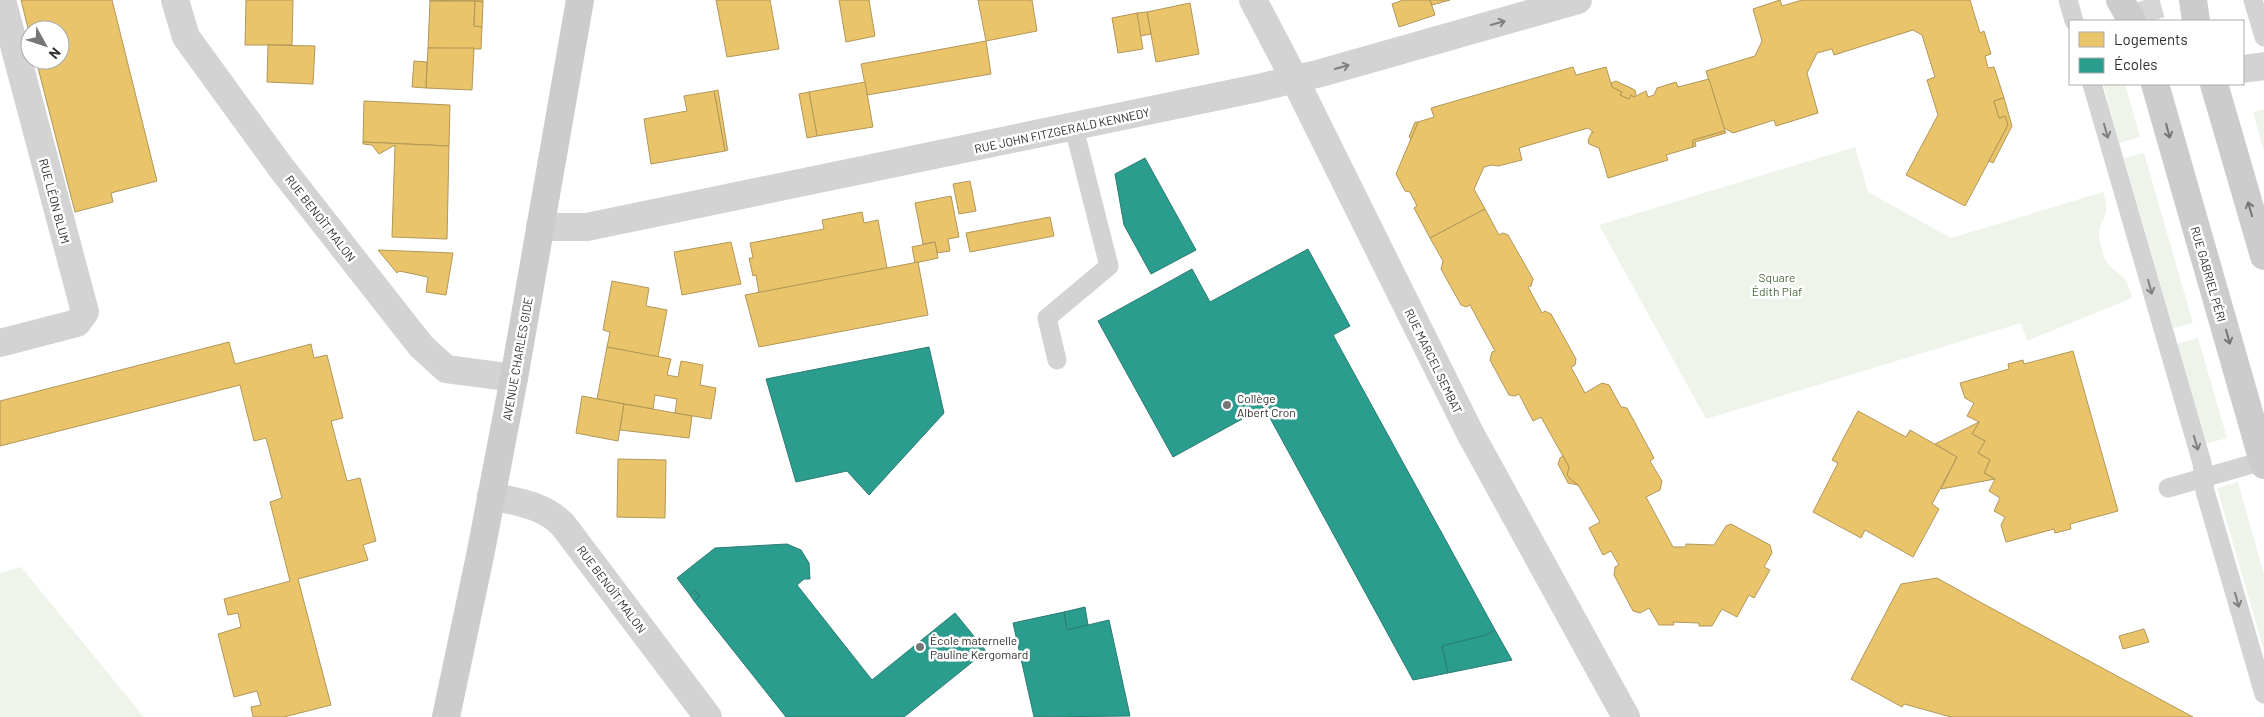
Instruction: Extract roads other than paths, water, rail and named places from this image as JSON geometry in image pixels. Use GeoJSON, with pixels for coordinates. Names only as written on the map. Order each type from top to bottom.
{"type":"FeatureCollection","features":[{"type":"Feature","properties":{"kind":"main road","name":"AVENUE CHARLES GIDE"},"geometry":{"type":"LineString","coordinates":[[446,717],[514,378],[580,0]]}},
{"type":"Feature","properties":{"kind":"main road"},"geometry":{"type":"LineString","coordinates":[[2120,0],[2131,20]]}},
{"type":"Feature","properties":{"kind":"main road"},"geometry":{"type":"LineString","coordinates":[[2192,0],[2196,20]]}},
{"type":"Feature","properties":{"kind":"main road","name":"RUE GABRIEL PÉRI"},"geometry":{"type":"LineString","coordinates":[[2158,85],[2263,463]]}},
{"type":"Feature","properties":{"kind":"main road"},"geometry":{"type":"LineString","coordinates":[[2214,85],[2264,256]]}},
{"type":"Feature","properties":{"kind":"street","name":"RUE LÉON BLUM"},"geometry":{"type":"LineString","coordinates":[[0,343],[77,323],[85,312],[2,0]]}},
{"type":"Feature","properties":{"kind":"street","name":"RUE BENOÎT MALON"},"geometry":{"type":"LineString","coordinates":[[175,0],[186,37],[282,169],[421,346],[446,369],[514,378]]}},
{"type":"Feature","properties":{"kind":"street","name":"RUE MARCEL SEMBAT"},"geometry":{"type":"LineString","coordinates":[[1252,0],[1295,80],[1470,433],[1626,717]]}},
{"type":"Feature","properties":{"kind":"street","name":"RUE JOHN FITZGERALD KENNEDY"},"geometry":{"type":"LineString","coordinates":[[540,226],[586,227],[1074,128],[1295,80],[1578,0]]}},
{"type":"Feature","properties":{"kind":"street"},"geometry":{"type":"LineString","coordinates":[[2244,69],[2264,66]]}},
{"type":"Feature","properties":{"kind":"street","name":"RUE BENOÎT MALON"},"geometry":{"type":"LineString","coordinates":[[491,496],[542,510],[564,525],[708,717]]}},
{"type":"Feature","properties":{"kind":"lane"},"geometry":{"type":"LineString","coordinates":[[2068,0],[2074,20]]}},
{"type":"Feature","properties":{"kind":"lane"},"geometry":{"type":"LineString","coordinates":[[2253,0],[2264,37]]}},
{"type":"Feature","properties":{"kind":"lane"},"geometry":{"type":"LineString","coordinates":[[2092,85],[2202,463],[2205,492],[2264,694]]}},
{"type":"Feature","properties":{"kind":"lane"},"geometry":{"type":"LineString","coordinates":[[1057,360],[1047,318],[1109,266],[1074,128]]}},
{"type":"Feature","properties":{"kind":"lane"},"geometry":{"type":"LineString","coordinates":[[2168,488],[2263,463]]}},
{"type":"Feature","properties":{"kind":"tunnel"},"geometry":{"type":"LineString","coordinates":[[2145,0],[2151,20]]}},
{"type":"Feature","properties":{"kind":"place","name":"Collège Albert Cron"},"geometry":{"type":"Point","coordinates":[1227,405]}},
{"type":"Feature","properties":{"kind":"place","name":"École maternelle Pauline Kergomard"},"geometry":{"type":"Point","coordinates":[920,647]}},
{"type":"Feature","properties":{"kind":"park label","name":"Square Édith Piaf"},"geometry":{"type":"Point","coordinates":[1777,284]}}]}
